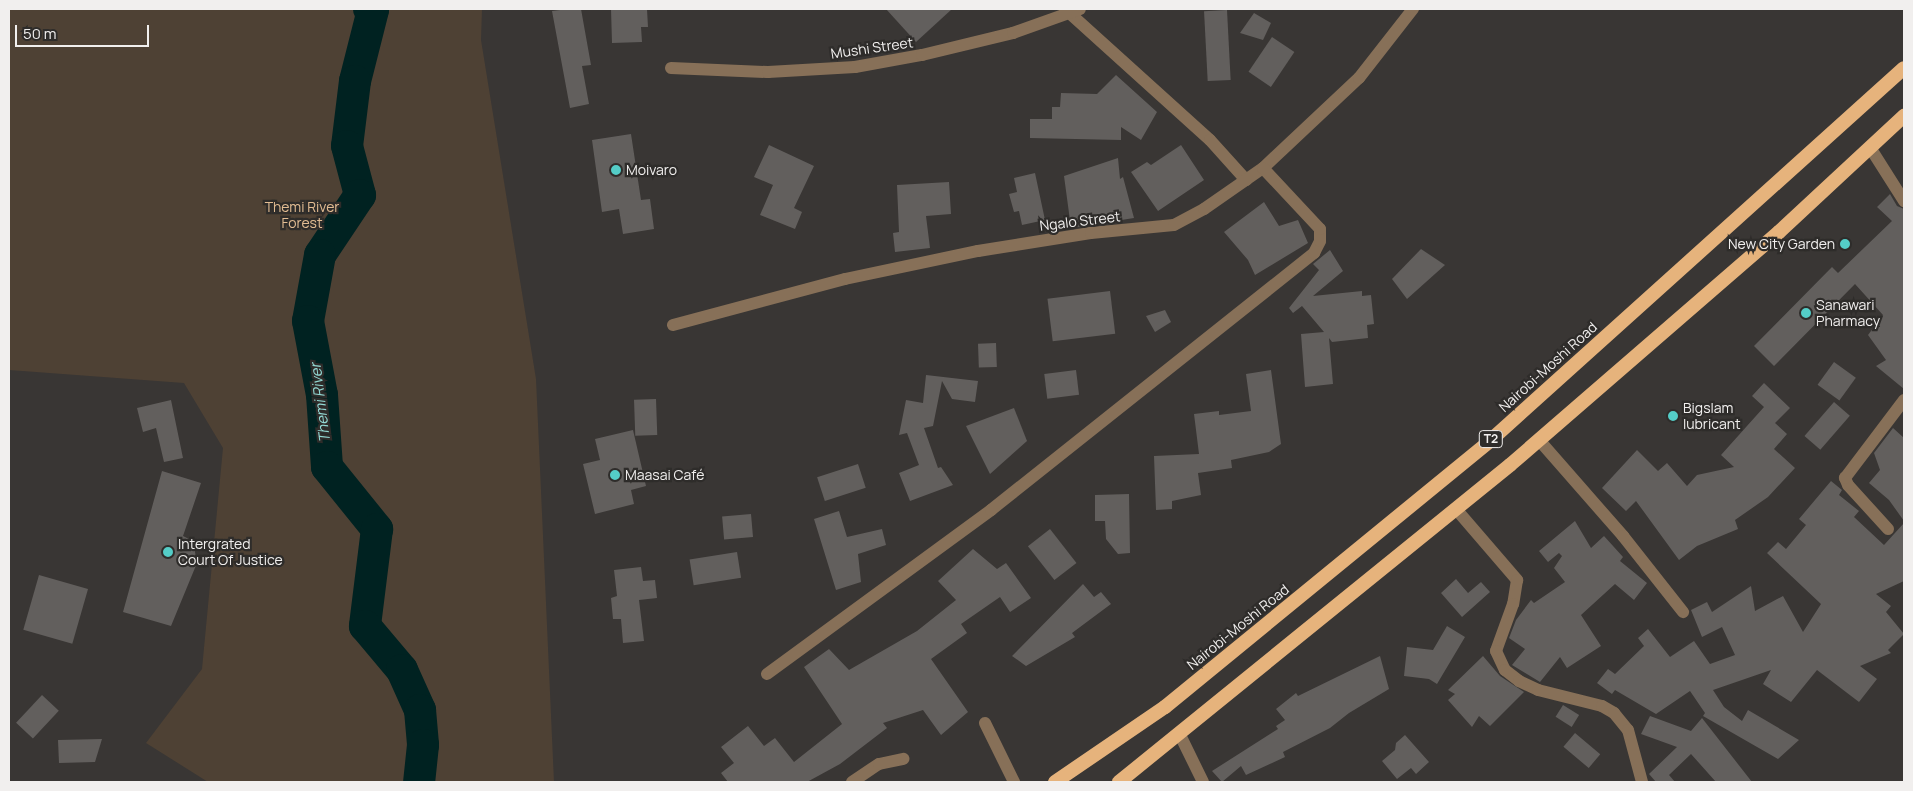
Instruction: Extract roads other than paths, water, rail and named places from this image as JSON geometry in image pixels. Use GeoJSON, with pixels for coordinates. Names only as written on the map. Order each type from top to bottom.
{"type":"FeatureCollection","features":[{"type":"Feature","properties":{"kind":"highway","name":"Nairobi-Moshi Road"},"geometry":{"type":"LineString","coordinates":[[1055,782],[1165,707],[1492,439],[1904,68]]}},
{"type":"Feature","properties":{"kind":"highway","name":"T2"},"geometry":{"type":"LineString","coordinates":[[1118,782],[1180,735],[1539,440],[1872,149],[1904,116]]}},
{"type":"Feature","properties":{"kind":"street","name":"Ngalo Street"},"geometry":{"type":"LineString","coordinates":[[673,325],[845,279],[978,251],[1091,234],[1174,225],[1263,168],[1359,78],[1413,9]]}},
{"type":"Feature","properties":{"kind":"street"},"geometry":{"type":"LineString","coordinates":[[1072,10],[1210,140],[1246,180]]}},
{"type":"Feature","properties":{"kind":"street","name":"Mushi Street"},"geometry":{"type":"LineString","coordinates":[[671,68],[768,72],[855,67],[1004,36],[1072,10]]}},
{"type":"Feature","properties":{"kind":"street"},"geometry":{"type":"LineString","coordinates":[[1872,149],[1904,201]]}},
{"type":"Feature","properties":{"kind":"street"},"geometry":{"type":"LineString","coordinates":[[767,674],[991,510],[1314,253],[1320,241],[1320,229],[1263,168]]}},
{"type":"Feature","properties":{"kind":"street"},"geometry":{"type":"LineString","coordinates":[[1888,529],[1845,478],[1904,400]]}},
{"type":"Feature","properties":{"kind":"street"},"geometry":{"type":"LineString","coordinates":[[1539,440],[1623,536],[1683,612]]}},
{"type":"Feature","properties":{"kind":"street"},"geometry":{"type":"LineString","coordinates":[[1456,509],[1517,580],[1513,604],[1496,651],[1505,670],[1518,681],[1538,690],[1602,706],[1614,713],[1628,730],[1642,782]]}},
{"type":"Feature","properties":{"kind":"street"},"geometry":{"type":"LineString","coordinates":[[985,723],[1014,782]]}},
{"type":"Feature","properties":{"kind":"street"},"geometry":{"type":"LineString","coordinates":[[1180,735],[1204,782]]}},
{"type":"Feature","properties":{"kind":"street"},"geometry":{"type":"LineString","coordinates":[[852,782],[879,764],[903,759]]}},
{"type":"Feature","properties":{"kind":"waterway","name":"Themi River"},"geometry":{"type":"LineString","coordinates":[[369,9],[373,10],[355,81],[347,146],[360,195],[320,255],[308,321],[322,395],[327,467],[377,529],[365,626],[402,670],[420,710],[423,745],[419,782]]}},
{"type":"Feature","properties":{"kind":"place","name":"Moivaro"},"geometry":{"type":"Point","coordinates":[616,170]}},
{"type":"Feature","properties":{"kind":"place","name":"New City Garden"},"geometry":{"type":"Point","coordinates":[1845,244]}},
{"type":"Feature","properties":{"kind":"place","name":"Sanawari Pharmacy"},"geometry":{"type":"Point","coordinates":[1806,313]}},
{"type":"Feature","properties":{"kind":"place","name":"Bigslam lubricant"},"geometry":{"type":"Point","coordinates":[1673,416]}},
{"type":"Feature","properties":{"kind":"place","name":"Maasai Café"},"geometry":{"type":"Point","coordinates":[615,475]}},
{"type":"Feature","properties":{"kind":"place","name":"Intergrated Court Of Justice"},"geometry":{"type":"Point","coordinates":[168,552]}},
{"type":"Feature","properties":{"kind":"park label","name":"Themi River Forest"},"geometry":{"type":"Point","coordinates":[302,216]}}]}
